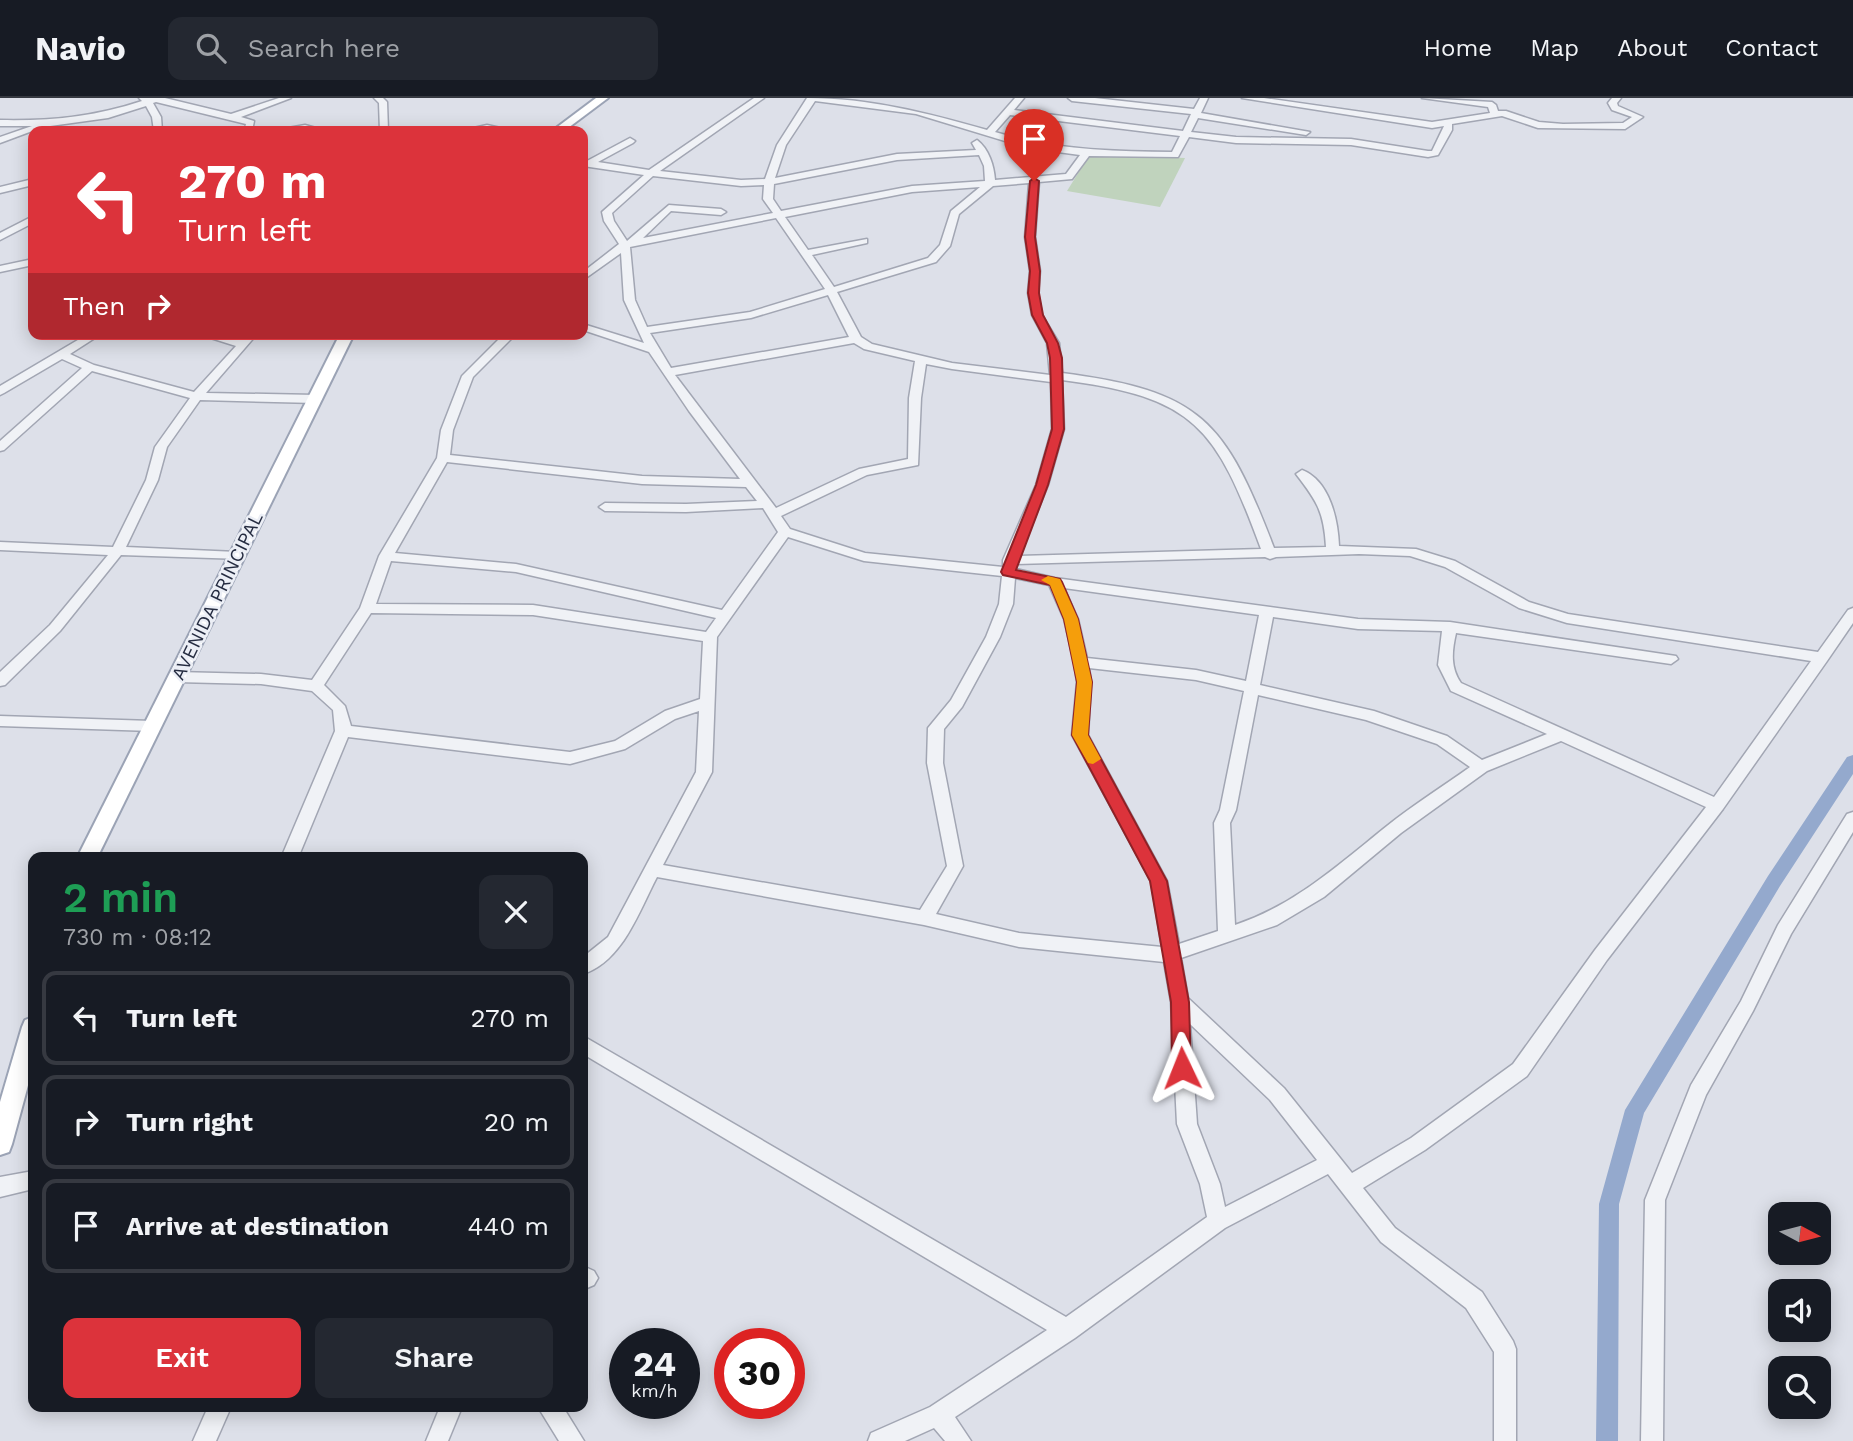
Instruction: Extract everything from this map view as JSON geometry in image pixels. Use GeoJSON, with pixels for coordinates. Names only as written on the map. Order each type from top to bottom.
{"type":"FeatureCollection","features":[{"type":"Feature","properties":{"kind":"main road"},"geometry":{"type":"LineString","coordinates":[[565,126],[603,98]]}},
{"type":"Feature","properties":{"kind":"main road","name":"AVENIDA PRINCIPAL"},"geometry":{"type":"LineString","coordinates":[[90,852],[344,340]]}},
{"type":"Feature","properties":{"kind":"main road"},"geometry":{"type":"LineString","coordinates":[[0,1144],[28,1045]]}},
{"type":"Feature","properties":{"kind":"street"},"geometry":{"type":"LineString","coordinates":[[257,98],[269,106]]}},
{"type":"Feature","properties":{"kind":"street"},"geometry":{"type":"LineString","coordinates":[[232,117],[287,98]]}},
{"type":"Feature","properties":{"kind":"street"},"geometry":{"type":"LineString","coordinates":[[760,98],[652,173],[607,212],[607,218],[628,244],[626,286],[652,349],[771,509],[785,532],[864,557],[1009,566],[1333,552],[1411,552],[1450,564],[1524,605],[1567,618],[1822,657]]}},
{"type":"Feature","properties":{"kind":"street"},"geometry":{"type":"LineString","coordinates":[[1204,98],[1175,155],[1086,153],[1032,146],[876,102],[812,98],[792,124],[768,182],[768,199],[808,253],[856,339],[874,349],[970,369],[1102,382],[1174,404],[1198,420],[1217,443],[1247,495],[1270,555]]}},
{"type":"Feature","properties":{"kind":"street"},"geometry":{"type":"LineString","coordinates":[[988,135],[1020,98]]}},
{"type":"Feature","properties":{"kind":"street"},"geometry":{"type":"LineString","coordinates":[[1072,98],[1314,132]]}},
{"type":"Feature","properties":{"kind":"street"},"geometry":{"type":"LineString","coordinates":[[1246,98],[1432,125],[1447,125],[1494,105]]}},
{"type":"Feature","properties":{"kind":"street"},"geometry":{"type":"LineString","coordinates":[[1426,98],[1494,105],[1517,116],[1555,127],[1625,126],[1639,117],[1615,108],[1612,103],[1617,98]]}},
{"type":"Feature","properties":{"kind":"street"},"geometry":{"type":"LineString","coordinates":[[152,99],[159,126]]}},
{"type":"Feature","properties":{"kind":"street"},"geometry":{"type":"LineString","coordinates":[[42,126],[108,115],[152,99],[232,117],[251,123],[250,126]]}},
{"type":"Feature","properties":{"kind":"street"},"geometry":{"type":"LineString","coordinates":[[384,100],[384,126]]}},
{"type":"Feature","properties":{"kind":"street"},"geometry":{"type":"LineString","coordinates":[[1008,112],[1236,141],[1351,142],[1428,154],[1436,153],[1448,130],[1447,125]]}},
{"type":"Feature","properties":{"kind":"street"},"geometry":{"type":"LineString","coordinates":[[5,120],[48,124]]}},
{"type":"Feature","properties":{"kind":"street"},"geometry":{"type":"LineString","coordinates":[[971,129],[989,166],[990,183]]}},
{"type":"Feature","properties":{"kind":"street"},"geometry":{"type":"LineString","coordinates":[[0,140],[28,131]]}},
{"type":"Feature","properties":{"kind":"street"},"geometry":{"type":"LineString","coordinates":[[588,162],[630,141]]}},
{"type":"Feature","properties":{"kind":"street"},"geometry":{"type":"LineString","coordinates":[[588,163],[741,183],[768,182],[897,157],[943,157],[981,152]]}},
{"type":"Feature","properties":{"kind":"street"},"geometry":{"type":"LineString","coordinates":[[628,244],[902,190],[1072,176],[1086,153]]}},
{"type":"Feature","properties":{"kind":"street"},"geometry":{"type":"LineString","coordinates":[[924,918],[955,866],[935,763],[936,728],[957,703],[993,637],[1006,604],[1009,566],[1042,485],[1058,429],[1053,343],[1037,315],[1034,293],[1035,271],[1030,237],[1034,181]]}},
{"type":"Feature","properties":{"kind":"street"},"geometry":{"type":"LineString","coordinates":[[0,190],[28,183]]}},
{"type":"Feature","properties":{"kind":"street"},"geometry":{"type":"LineString","coordinates":[[643,331],[751,315],[936,258],[945,246],[954,213],[990,183]]}},
{"type":"Feature","properties":{"kind":"street"},"geometry":{"type":"LineString","coordinates":[[588,272],[628,244],[669,208],[721,212]]}},
{"type":"Feature","properties":{"kind":"street"},"geometry":{"type":"LineString","coordinates":[[0,237],[28,222]]}},
{"type":"Feature","properties":{"kind":"street"},"geometry":{"type":"LineString","coordinates":[[808,253],[863,241]]}},
{"type":"Feature","properties":{"kind":"street"},"geometry":{"type":"LineString","coordinates":[[0,269],[28,262]]}},
{"type":"Feature","properties":{"kind":"street"},"geometry":{"type":"LineString","coordinates":[[588,329],[652,349]]}},
{"type":"Feature","properties":{"kind":"street"},"geometry":{"type":"LineString","coordinates":[[670,372],[856,339]]}},
{"type":"Feature","properties":{"kind":"street"},"geometry":{"type":"LineString","coordinates":[[0,391],[87,340]]}},
{"type":"Feature","properties":{"kind":"street"},"geometry":{"type":"LineString","coordinates":[[0,681],[55,628],[117,552],[152,480],[161,447],[197,396],[246,340]]}},
{"type":"Feature","properties":{"kind":"street"},"geometry":{"type":"LineString","coordinates":[[316,686],[367,608],[386,556],[443,458],[447,430],[468,376],[505,340]]}},
{"type":"Feature","properties":{"kind":"street"},"geometry":{"type":"LineString","coordinates":[[63,355],[90,368],[197,396],[316,398]]}},
{"type":"Feature","properties":{"kind":"street"},"geometry":{"type":"LineString","coordinates":[[604,507],[771,509],[863,472],[914,462],[915,398],[921,360]]}},
{"type":"Feature","properties":{"kind":"street"},"geometry":{"type":"LineString","coordinates":[[0,447],[90,368]]}},
{"type":"Feature","properties":{"kind":"street"},"geometry":{"type":"LineString","coordinates":[[443,458],[642,480],[750,483]]}},
{"type":"Feature","properties":{"kind":"street"},"geometry":{"type":"LineString","coordinates":[[1302,474],[1320,493],[1331,513],[1333,552]]}},
{"type":"Feature","properties":{"kind":"street"},"geometry":{"type":"LineString","coordinates":[[588,963],[614,942],[704,772],[710,637],[785,532]]}},
{"type":"Feature","properties":{"kind":"street"},"geometry":{"type":"LineString","coordinates":[[0,546],[237,556]]}},
{"type":"Feature","properties":{"kind":"street"},"geometry":{"type":"LineString","coordinates":[[386,556],[516,568],[725,615]]}},
{"type":"Feature","properties":{"kind":"street"},"geometry":{"type":"LineString","coordinates":[[1009,566],[1055,582],[1358,624],[1450,627],[1671,659]]}},
{"type":"Feature","properties":{"kind":"street"},"geometry":{"type":"LineString","coordinates":[[1055,582],[1071,619],[1082,662],[1084,682],[1080,735],[1159,881],[1180,1002],[1187,1124],[1210,1184],[1218,1221]]}},
{"type":"Feature","properties":{"kind":"street"},"geometry":{"type":"LineString","coordinates":[[367,608],[533,610],[710,637]]}},
{"type":"Feature","properties":{"kind":"street"},"geometry":{"type":"LineString","coordinates":[[1227,934],[1222,823],[1228,810],[1267,611]]}},
{"type":"Feature","properties":{"kind":"street"},"geometry":{"type":"LineString","coordinates":[[1350,1185],[1418,1144],[1520,1070],[1601,955],[1717,805],[1853,613]]}},
{"type":"Feature","properties":{"kind":"street"},"geometry":{"type":"LineString","coordinates":[[1450,627],[1446,673],[1456,687],[1717,805]]}},
{"type":"Feature","properties":{"kind":"street"},"geometry":{"type":"LineString","coordinates":[[1082,662],[1196,675],[1254,686],[1369,715],[1442,740],[1481,767]]}},
{"type":"Feature","properties":{"kind":"street"},"geometry":{"type":"LineString","coordinates":[[177,677],[261,679],[316,686],[343,713],[343,732],[292,852]]}},
{"type":"Feature","properties":{"kind":"street"},"geometry":{"type":"LineString","coordinates":[[343,732],[570,758],[620,746],[670,715],[708,702]]}},
{"type":"Feature","properties":{"kind":"street"},"geometry":{"type":"LineString","coordinates":[[0,721],[152,726]]}},
{"type":"Feature","properties":{"kind":"street"},"geometry":{"type":"LineString","coordinates":[[652,870],[924,918],[1019,940],[1170,955],[1271,920],[1318,892],[1395,829],[1481,767],[1561,735]]}},
{"type":"Feature","properties":{"kind":"street"},"geometry":{"type":"LineString","coordinates":[[1652,1441],[1655,1200],[1698,1091],[1747,1006],[1784,930],[1853,818]]}},
{"type":"Feature","properties":{"kind":"street"},"geometry":{"type":"LineString","coordinates":[[1180,1002],[1277,1094],[1388,1235],[1474,1300],[1504,1349],[1505,1441]]}},
{"type":"Feature","properties":{"kind":"street"},"geometry":{"type":"LineString","coordinates":[[588,1047],[1067,1329]]}},
{"type":"Feature","properties":{"kind":"street"},"geometry":{"type":"LineString","coordinates":[[879,1441],[938,1415],[1067,1329],[1218,1221],[1332,1162]]}},
{"type":"Feature","properties":{"kind":"street"},"geometry":{"type":"LineString","coordinates":[[0,1186],[28,1181]]}},
{"type":"Feature","properties":{"kind":"street"},"geometry":{"type":"LineString","coordinates":[[204,1441],[218,1412]]}},
{"type":"Feature","properties":{"kind":"street"},"geometry":{"type":"LineString","coordinates":[[436,1441],[449,1412]]}},
{"type":"Feature","properties":{"kind":"street"},"geometry":{"type":"LineString","coordinates":[[552,1412],[572,1441]]}},
{"type":"Feature","properties":{"kind":"street"},"geometry":{"type":"LineString","coordinates":[[938,1415],[960,1441]]}},
{"type":"Feature","properties":{"kind":"green space"},"geometry":{"type":"Polygon","coordinates":[[[1090,154],[1185,158],[1160,207],[1067,191],[1090,154]]]}},
{"type":"Feature","properties":{"kind":"waterway"},"geometry":{"type":"LineString","coordinates":[[1607,1441],[1609,1204],[1635,1110],[1774,881],[1853,761]]}},
{"type":"Feature","properties":{"kind":"slow traffic"},"geometry":{"type":"LineString","coordinates":[[1048,580],[1055,582],[1071,619],[1082,662],[1084,682],[1080,735],[1093,759]]}},
{"type":"Feature","properties":{"kind":"route"},"geometry":{"type":"LineString","coordinates":[[1034,181],[1034,214],[1030,237],[1035,271],[1034,293],[1037,315],[1053,343],[1056,358],[1058,429],[1042,485],[1010,560],[1008,572],[1055,582],[1071,619],[1084,682],[1080,735],[1159,881],[1180,1002],[1182,1068]]}}]}
